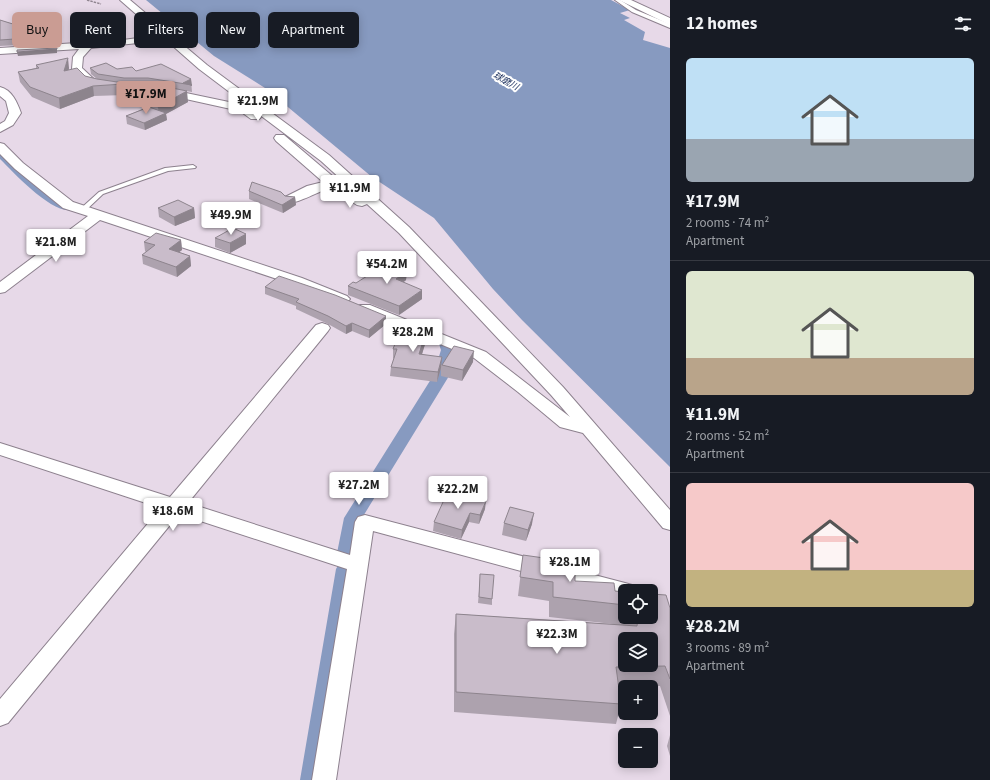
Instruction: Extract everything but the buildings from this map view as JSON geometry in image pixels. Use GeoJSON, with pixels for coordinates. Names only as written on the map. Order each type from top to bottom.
{"type":"FeatureCollection","features":[{"type":"Feature","properties":{"kind":"street"},"geometry":{"type":"LineString","coordinates":[[125,0],[139,12]]}},
{"type":"Feature","properties":{"kind":"street"},"geometry":{"type":"LineString","coordinates":[[624,0],[670,22]]}},
{"type":"Feature","properties":{"kind":"street"},"geometry":{"type":"LineString","coordinates":[[0,51],[70,46]]}},
{"type":"Feature","properties":{"kind":"street"},"geometry":{"type":"LineString","coordinates":[[86,48],[78,57],[77,69],[91,83],[106,87]]}},
{"type":"Feature","properties":{"kind":"street"},"geometry":{"type":"LineString","coordinates":[[180,48],[203,67],[325,158],[404,230],[496,326],[589,429],[670,524]]}},
{"type":"Feature","properties":{"kind":"street"},"geometry":{"type":"LineString","coordinates":[[0,90],[5,101],[16,113],[9,123],[0,129]]}},
{"type":"Feature","properties":{"kind":"street"},"geometry":{"type":"LineString","coordinates":[[154,90],[244,108],[308,161],[330,184]]}},
{"type":"Feature","properties":{"kind":"street"},"geometry":{"type":"LineString","coordinates":[[0,147],[18,166],[50,193],[68,205],[97,216],[192,245],[297,281],[480,355],[524,388],[566,423],[589,429]]}},
{"type":"Feature","properties":{"kind":"street"},"geometry":{"type":"LineString","coordinates":[[303,171],[330,184],[361,202],[381,208]]}},
{"type":"Feature","properties":{"kind":"street"},"geometry":{"type":"LineString","coordinates":[[290,200],[312,189],[330,184]]}},
{"type":"Feature","properties":{"kind":"street"},"geometry":{"type":"LineString","coordinates":[[0,289],[97,216]]}},
{"type":"Feature","properties":{"kind":"street"},"geometry":{"type":"LineString","coordinates":[[0,716],[322,328]]}},
{"type":"Feature","properties":{"kind":"street"},"geometry":{"type":"LineString","coordinates":[[0,449],[357,564]]}},
{"type":"Feature","properties":{"kind":"street"},"geometry":{"type":"LineString","coordinates":[[324,780],[357,564],[365,522],[618,589]]}},
{"type":"Feature","properties":{"kind":"lane"},"geometry":{"type":"LineString","coordinates":[[617,0],[634,11],[670,26]]}},
{"type":"Feature","properties":{"kind":"lane"},"geometry":{"type":"LineString","coordinates":[[82,211],[101,193],[167,169],[193,167]]}},
{"type":"Feature","properties":{"kind":"path"},"geometry":{"type":"LineString","coordinates":[[87,0],[101,4]]}},
{"type":"Feature","properties":{"kind":"water","name":"球磨川"},"geometry":{"type":"Polygon","coordinates":[[[146,0],[611,0],[630,10],[620,13],[630,18],[624,20],[645,32],[643,40],[670,48],[670,467],[522,320],[493,289],[434,218],[372,177],[265,88],[214,56],[198,43],[198,12],[161,12],[146,0]]]}},
{"type":"Feature","properties":{"kind":"waterway"},"geometry":{"type":"LineString","coordinates":[[0,153],[38,190],[67,207]]}},
{"type":"Feature","properties":{"kind":"waterway"},"geometry":{"type":"LineString","coordinates":[[347,553],[353,518],[441,376],[449,350],[445,341],[431,336]]}},
{"type":"Feature","properties":{"kind":"waterway"},"geometry":{"type":"LineString","coordinates":[[312,780],[346,569]]}}]}
